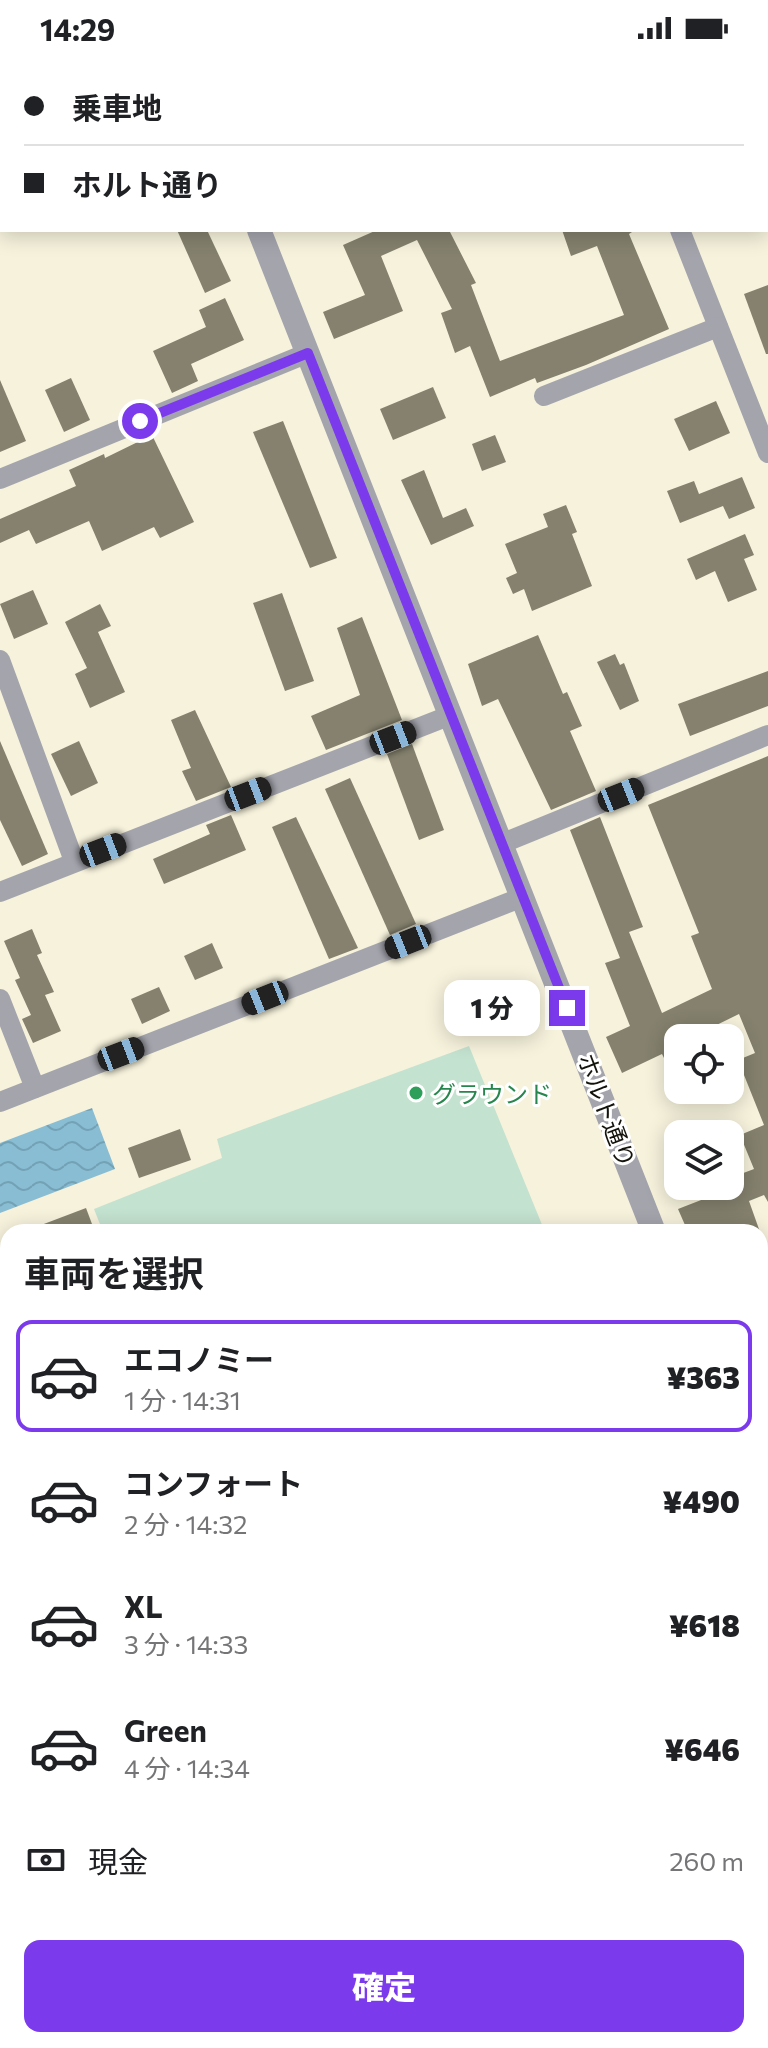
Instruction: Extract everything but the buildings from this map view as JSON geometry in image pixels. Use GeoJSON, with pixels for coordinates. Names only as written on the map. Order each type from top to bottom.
{"type":"FeatureCollection","features":[{"type":"Feature","properties":{"kind":"street","name":"ホルト通り"},"geometry":{"type":"LineString","coordinates":[[260,232],[651,1224]]}},
{"type":"Feature","properties":{"kind":"street"},"geometry":{"type":"LineString","coordinates":[[681,232],[768,453]]}},
{"type":"Feature","properties":{"kind":"street"},"geometry":{"type":"LineString","coordinates":[[544,396],[718,327]]}},
{"type":"Feature","properties":{"kind":"street"},"geometry":{"type":"LineString","coordinates":[[0,479],[308,353]]}},
{"type":"Feature","properties":{"kind":"street"},"geometry":{"type":"LineString","coordinates":[[0,660],[74,861]]}},
{"type":"Feature","properties":{"kind":"street"},"geometry":{"type":"LineString","coordinates":[[0,892],[451,715]]}},
{"type":"Feature","properties":{"kind":"street"},"geometry":{"type":"LineString","coordinates":[[503,843],[768,735]]}},
{"type":"Feature","properties":{"kind":"street"},"geometry":{"type":"LineString","coordinates":[[0,1102],[523,897]]}},
{"type":"Feature","properties":{"kind":"street"},"geometry":{"type":"LineString","coordinates":[[0,999],[35,1088]]}},
{"type":"Feature","properties":{"kind":"green space","name":"グラウンド"},"geometry":{"type":"Polygon","coordinates":[[[469,1046],[542,1224],[100,1224],[94,1209],[222,1158],[217,1139],[469,1046]]]}},
{"type":"Feature","properties":{"kind":"water"},"geometry":{"type":"Polygon","coordinates":[[[92,1108],[115,1169],[0,1213],[0,1143],[92,1108]]]}},
{"type":"Feature","properties":{"kind":"place","name":"グラウンド"},"geometry":{"type":"Point","coordinates":[416,1093]}},
{"type":"Feature","properties":{"kind":"route"},"geometry":{"type":"LineString","coordinates":[[140,421],[308,353],[567,1008]]}}]}
